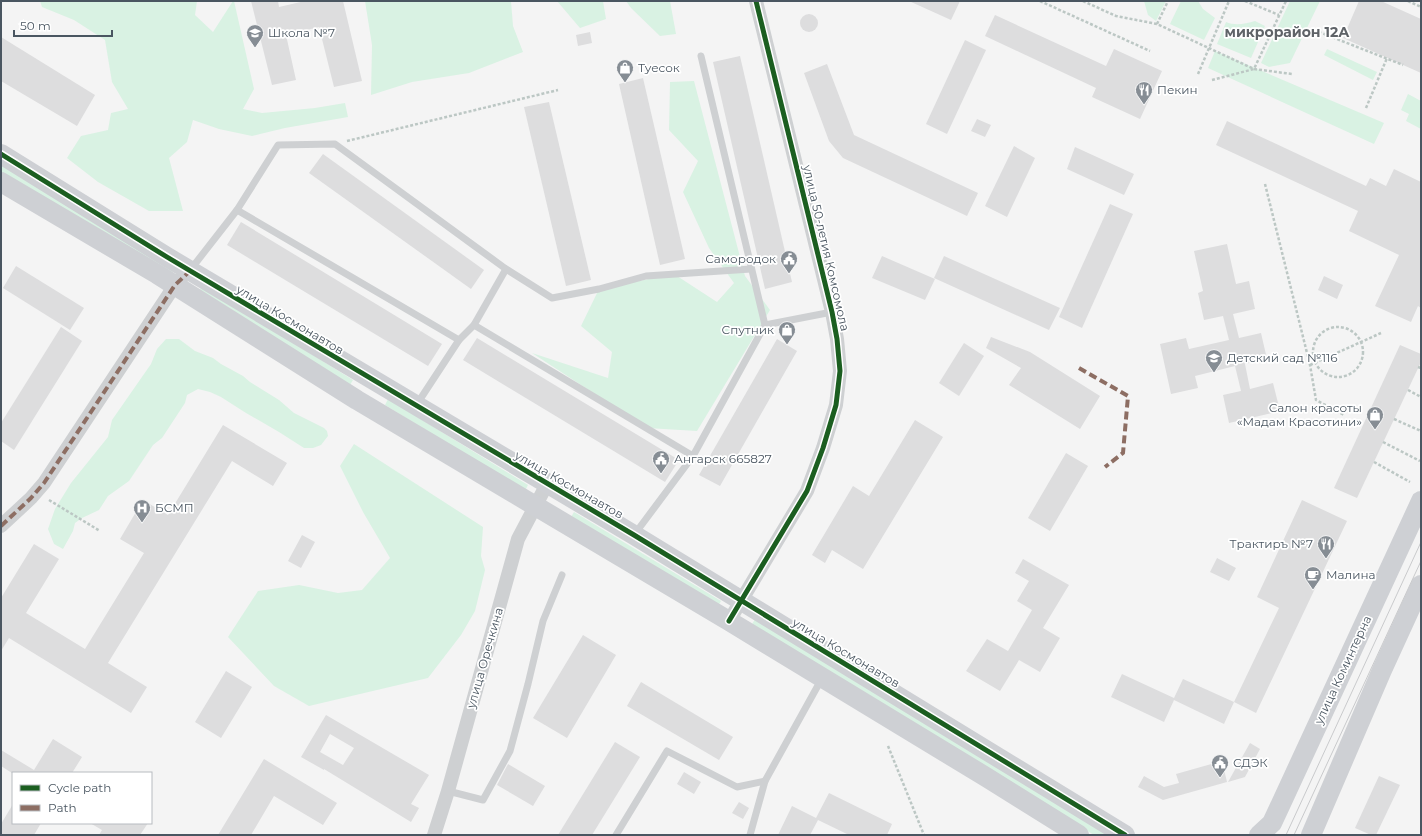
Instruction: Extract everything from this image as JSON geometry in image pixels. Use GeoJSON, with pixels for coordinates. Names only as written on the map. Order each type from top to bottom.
{"type":"FeatureCollection","features":[{"type":"Feature","properties":{"kind":"street","name":"улица 50-летия Комсомола"},"geometry":{"type":"LineString","coordinates":[[729,621],[742,602],[807,491],[836,405],[840,371],[837,338],[832,312],[756,1]]}},
{"type":"Feature","properties":{"kind":"street","name":"улица Космонавтов"},"geometry":{"type":"LineString","coordinates":[[1,154],[190,271],[634,535],[1125,835]]}},
{"type":"Feature","properties":{"kind":"street"},"geometry":{"type":"LineString","coordinates":[[1,182],[175,285],[357,400],[729,621],[1079,835]]}},
{"type":"Feature","properties":{"kind":"street"},"geometry":{"type":"LineString","coordinates":[[1,526],[31,498],[44,483],[175,285],[190,271]]}},
{"type":"Feature","properties":{"kind":"street","name":"улица Оречкина"},"geometry":{"type":"LineString","coordinates":[[434,835],[448,791],[518,539],[534,506],[547,484]]}},
{"type":"Feature","properties":{"kind":"street","name":"улица Коминтерна"},"geometry":{"type":"LineString","coordinates":[[1259,835],[1272,823],[1421,501]]}},
{"type":"Feature","properties":{"kind":"street"},"geometry":{"type":"LineString","coordinates":[[1310,835],[1421,585]]}},
{"type":"Feature","properties":{"kind":"lane"},"geometry":{"type":"LineString","coordinates":[[634,535],[693,456],[765,325],[701,56]]}},
{"type":"Feature","properties":{"kind":"lane"},"geometry":{"type":"LineString","coordinates":[[190,271],[237,210],[278,145],[335,144],[506,269],[552,298],[599,289],[646,276],[751,269]]}},
{"type":"Feature","properties":{"kind":"lane"},"geometry":{"type":"LineString","coordinates":[[237,210],[459,340]]}},
{"type":"Feature","properties":{"kind":"lane"},"geometry":{"type":"LineString","coordinates":[[415,406],[459,340],[474,325],[506,269]]}},
{"type":"Feature","properties":{"kind":"lane"},"geometry":{"type":"LineString","coordinates":[[765,325],[832,312]]}},
{"type":"Feature","properties":{"kind":"lane"},"geometry":{"type":"LineString","coordinates":[[474,325],[693,456]]}},
{"type":"Feature","properties":{"kind":"lane"},"geometry":{"type":"LineString","coordinates":[[448,791],[482,800],[510,751],[543,621],[562,575]]}},
{"type":"Feature","properties":{"kind":"lane"},"geometry":{"type":"LineString","coordinates":[[750,835],[765,781],[822,678]]}},
{"type":"Feature","properties":{"kind":"lane"},"geometry":{"type":"LineString","coordinates":[[616,835],[667,751],[737,787],[765,781]]}},
{"type":"Feature","properties":{"kind":"path"},"geometry":{"type":"LineString","coordinates":[[1040,1],[1150,51]]}},
{"type":"Feature","properties":{"kind":"path"},"geometry":{"type":"LineString","coordinates":[[1083,1],[1116,16],[1157,24],[1254,69],[1292,74]]}},
{"type":"Feature","properties":{"kind":"path"},"geometry":{"type":"LineString","coordinates":[[1157,24],[1168,1]]}},
{"type":"Feature","properties":{"kind":"path"},"geometry":{"type":"LineString","coordinates":[[1198,74],[1229,1]]}},
{"type":"Feature","properties":{"kind":"path"},"geometry":{"type":"LineString","coordinates":[[1245,1],[1279,15]]}},
{"type":"Feature","properties":{"kind":"path"},"geometry":{"type":"LineString","coordinates":[[1254,69],[1286,1]]}},
{"type":"Feature","properties":{"kind":"path"},"geometry":{"type":"LineString","coordinates":[[1408,1],[1414,2],[1421,7]]}},
{"type":"Feature","properties":{"kind":"path"},"geometry":{"type":"LineString","coordinates":[[1314,30],[1403,65]]}},
{"type":"Feature","properties":{"kind":"path"},"geometry":{"type":"LineString","coordinates":[[1366,108],[1387,58]]}},
{"type":"Feature","properties":{"kind":"path"},"geometry":{"type":"LineString","coordinates":[[1212,80],[1254,69]]}},
{"type":"Feature","properties":{"kind":"path"},"geometry":{"type":"LineString","coordinates":[[335,144],[558,90]]}},
{"type":"Feature","properties":{"kind":"path"},"geometry":{"type":"LineString","coordinates":[[1265,184],[1310,364],[1316,400],[1344,415]]}},
{"type":"Feature","properties":{"kind":"path"},"geometry":{"type":"LineString","coordinates":[[1336,327],[1350,330],[1361,342],[1363,348],[1361,362],[1357,369],[1348,375],[1336,377],[1328,375],[1321,371],[1315,362],[1313,348],[1316,340],[1329,329],[1336,327]]}},
{"type":"Feature","properties":{"kind":"path"},"geometry":{"type":"LineString","coordinates":[[1310,364],[1381,333]]}},
{"type":"Feature","properties":{"kind":"path"},"geometry":{"type":"LineString","coordinates":[[1408,390],[1421,397]]}},
{"type":"Feature","properties":{"kind":"path"},"geometry":{"type":"LineString","coordinates":[[1394,419],[1421,431]]}},
{"type":"Feature","properties":{"kind":"path"},"geometry":{"type":"LineString","coordinates":[[1383,442],[1420,461]]}},
{"type":"Feature","properties":{"kind":"path"},"geometry":{"type":"LineString","coordinates":[[1374,462],[1410,482]]}},
{"type":"Feature","properties":{"kind":"path"},"geometry":{"type":"LineString","coordinates":[[49,500],[100,531]]}},
{"type":"Feature","properties":{"kind":"path"},"geometry":{"type":"LineString","coordinates":[[888,746],[924,835]]}},
{"type":"Feature","properties":{"kind":"green space"},"geometry":{"type":"Polygon","coordinates":[[[40,1],[197,1],[195,15],[213,32],[234,1],[254,89],[243,109],[262,113],[315,108],[345,103],[348,117],[285,128],[252,136],[219,129],[193,120],[187,142],[169,158],[183,211],[149,211],[98,182],[67,158],[81,136],[108,130],[111,113],[128,109],[112,82],[105,40],[74,20],[42,7],[40,1]]]}},
{"type":"Feature","properties":{"kind":"green space"},"geometry":{"type":"Polygon","coordinates":[[[365,1],[511,1],[513,26],[523,52],[469,73],[412,82],[371,95],[372,45],[365,1]]]}},
{"type":"Feature","properties":{"kind":"green space"},"geometry":{"type":"Polygon","coordinates":[[[557,1],[603,1],[606,19],[580,28],[557,1]]]}},
{"type":"Feature","properties":{"kind":"green space"},"geometry":{"type":"Polygon","coordinates":[[[626,1],[670,1],[676,34],[660,36],[631,8],[626,1]]]}},
{"type":"Feature","properties":{"kind":"green space"},"geometry":{"type":"Polygon","coordinates":[[[1144,1],[1166,1],[1156,21],[1148,15],[1144,1]]]}},
{"type":"Feature","properties":{"kind":"green space"},"geometry":{"type":"Polygon","coordinates":[[[1181,1],[1198,1],[1203,9],[1215,18],[1204,40],[1170,24],[1181,1]]]}},
{"type":"Feature","properties":{"kind":"green space"},"geometry":{"type":"Polygon","coordinates":[[[1290,1],[1320,1],[1290,63],[1269,67],[1261,63],[1290,1]]]}},
{"type":"Feature","properties":{"kind":"green space"},"geometry":{"type":"Polygon","coordinates":[[[1255,21],[1265,26],[1251,58],[1217,44],[1226,22],[1240,24],[1255,21]]]}},
{"type":"Feature","properties":{"kind":"green space"},"geometry":{"type":"Polygon","coordinates":[[[1327,49],[1377,72],[1373,80],[1324,55],[1327,49]]]}},
{"type":"Feature","properties":{"kind":"green space"},"geometry":{"type":"Polygon","coordinates":[[[1215,51],[1384,123],[1374,144],[1208,68],[1215,51]]]}},
{"type":"Feature","properties":{"kind":"green space"},"geometry":{"type":"Polygon","coordinates":[[[694,81],[745,276],[770,310],[697,431],[647,428],[532,353],[608,378],[612,352],[581,326],[599,289],[674,274],[717,302],[734,283],[709,248],[683,192],[698,161],[669,130],[670,82],[694,81]]]}},
{"type":"Feature","properties":{"kind":"green space"},"geometry":{"type":"Polygon","coordinates":[[[1408,94],[1421,101],[1421,129],[1406,121],[1409,114],[1401,110],[1408,94]]]}},
{"type":"Feature","properties":{"kind":"green space"},"geometry":{"type":"Polygon","coordinates":[[[1,165],[174,269],[170,276],[1,174],[1,165]]]}},
{"type":"Feature","properties":{"kind":"green space"},"geometry":{"type":"Polygon","coordinates":[[[202,286],[353,380],[350,385],[199,291],[202,286]]]}},
{"type":"Feature","properties":{"kind":"green space"},"geometry":{"type":"Polygon","coordinates":[[[166,339],[179,339],[195,351],[213,358],[279,400],[294,413],[324,428],[327,431],[328,436],[321,445],[313,448],[304,448],[221,397],[198,389],[187,395],[185,403],[162,438],[153,445],[129,481],[108,496],[99,510],[75,523],[73,531],[63,549],[54,544],[48,529],[55,509],[71,483],[108,437],[112,420],[151,364],[157,349],[166,339]]]}},
{"type":"Feature","properties":{"kind":"green space"},"geometry":{"type":"Polygon","coordinates":[[[388,399],[528,485],[525,491],[385,405],[388,399]]]}},
{"type":"Feature","properties":{"kind":"green space"},"geometry":{"type":"Polygon","coordinates":[[[354,444],[483,527],[481,556],[485,570],[475,611],[461,635],[428,678],[309,706],[274,686],[228,637],[258,591],[299,585],[338,593],[362,590],[390,558],[363,512],[340,466],[354,444]]]}},
{"type":"Feature","properties":{"kind":"green space"},"geometry":{"type":"Polygon","coordinates":[[[574,512],[721,601],[718,606],[571,517],[574,512]]]}},
{"type":"Feature","properties":{"kind":"green space"},"geometry":{"type":"Polygon","coordinates":[[[755,619],[1108,835],[1094,835],[751,626],[755,619]]]}},
{"type":"Feature","properties":{"kind":"building"},"geometry":{"type":"Polygon","coordinates":[[[251,1],[278,1],[279,7],[305,1],[343,1],[362,81],[334,87],[319,27],[286,35],[296,80],[272,85],[251,1]]]}},
{"type":"Feature","properties":{"kind":"building"},"geometry":{"type":"Polygon","coordinates":[[[909,1],[960,1],[951,20],[909,1]]]}},
{"type":"Feature","properties":{"kind":"building"},"geometry":{"type":"Polygon","coordinates":[[[1359,1],[1381,1],[1421,19],[1421,73],[1343,38],[1359,1]]]}},
{"type":"Feature","properties":{"kind":"building"},"geometry":{"type":"Polygon","coordinates":[[[809,14],[815,17],[818,23],[815,29],[809,32],[803,29],[800,23],[803,17],[809,14]]]}},
{"type":"Feature","properties":{"kind":"building"},"geometry":{"type":"Polygon","coordinates":[[[995,15],[1106,66],[1114,49],[1162,71],[1140,119],[1092,97],[1096,88],[985,36],[995,15]]]}},
{"type":"Feature","properties":{"kind":"building"},"geometry":{"type":"Polygon","coordinates":[[[590,32],[592,43],[578,46],[576,35],[590,32]]]}},
{"type":"Feature","properties":{"kind":"building"},"geometry":{"type":"Polygon","coordinates":[[[1,37],[95,95],[77,126],[1,81],[1,37]]]}},
{"type":"Feature","properties":{"kind":"building"},"geometry":{"type":"Polygon","coordinates":[[[965,40],[986,50],[947,134],[926,124],[965,40]]]}},
{"type":"Feature","properties":{"kind":"building"},"geometry":{"type":"Polygon","coordinates":[[[740,56],[792,282],[765,289],[713,62],[740,56]]]}},
{"type":"Feature","properties":{"kind":"building"},"geometry":{"type":"Polygon","coordinates":[[[827,64],[854,135],[978,193],[967,216],[843,158],[829,141],[804,73],[827,64]]]}},
{"type":"Feature","properties":{"kind":"building"},"geometry":{"type":"Polygon","coordinates":[[[643,78],[685,259],[660,265],[619,84],[643,78]]]}},
{"type":"Feature","properties":{"kind":"building"},"geometry":{"type":"Polygon","coordinates":[[[549,102],[591,280],[566,286],[524,107],[549,102]]]}},
{"type":"Feature","properties":{"kind":"building"},"geometry":{"type":"Polygon","coordinates":[[[977,119],[991,125],[985,137],[971,131],[977,119]]]}},
{"type":"Feature","properties":{"kind":"building"},"geometry":{"type":"Polygon","coordinates":[[[1227,121],[1366,186],[1370,178],[1386,186],[1394,169],[1421,182],[1421,308],[1418,306],[1411,322],[1375,306],[1399,255],[1349,231],[1358,211],[1216,145],[1227,121]]]}},
{"type":"Feature","properties":{"kind":"building"},"geometry":{"type":"Polygon","coordinates":[[[1014,146],[1035,158],[1007,217],[985,206],[1014,146]]]}},
{"type":"Feature","properties":{"kind":"building"},"geometry":{"type":"Polygon","coordinates":[[[1075,147],[1134,174],[1124,195],[1067,169],[1075,147]]]}},
{"type":"Feature","properties":{"kind":"building"},"geometry":{"type":"Polygon","coordinates":[[[323,154],[484,270],[471,289],[309,173],[323,154]]]}},
{"type":"Feature","properties":{"kind":"building"},"geometry":{"type":"Polygon","coordinates":[[[1110,204],[1133,214],[1082,328],[1059,317],[1110,204]]]}},
{"type":"Feature","properties":{"kind":"building"},"geometry":{"type":"Polygon","coordinates":[[[241,222],[442,344],[428,366],[227,245],[241,222]]]}},
{"type":"Feature","properties":{"kind":"building"},"geometry":{"type":"Polygon","coordinates":[[[1227,244],[1236,284],[1249,281],[1255,309],[1233,314],[1239,338],[1261,333],[1267,359],[1245,364],[1250,389],[1273,383],[1280,411],[1229,423],[1223,395],[1241,391],[1235,366],[1195,376],[1198,388],[1171,394],[1160,344],[1186,338],[1189,349],[1229,340],[1223,316],[1204,320],[1198,293],[1203,291],[1194,251],[1227,244]]]}},
{"type":"Feature","properties":{"kind":"building"},"geometry":{"type":"Polygon","coordinates":[[[882,256],[935,279],[925,300],[872,278],[882,256]]]}},
{"type":"Feature","properties":{"kind":"building"},"geometry":{"type":"Polygon","coordinates":[[[944,256],[1060,308],[1049,330],[934,278],[944,256]]]}},
{"type":"Feature","properties":{"kind":"building"},"geometry":{"type":"Polygon","coordinates":[[[16,266],[84,308],[70,330],[3,288],[16,266]]]}},
{"type":"Feature","properties":{"kind":"building"},"geometry":{"type":"Polygon","coordinates":[[[1324,276],[1343,285],[1337,299],[1318,290],[1324,276]]]}},
{"type":"Feature","properties":{"kind":"building"},"geometry":{"type":"Polygon","coordinates":[[[61,327],[82,341],[14,450],[1,441],[1,423],[61,327]]]}},
{"type":"Feature","properties":{"kind":"building"},"geometry":{"type":"Polygon","coordinates":[[[991,337],[1030,352],[1100,396],[1080,429],[1009,385],[1021,368],[986,348],[991,337]]]}},
{"type":"Feature","properties":{"kind":"building"},"geometry":{"type":"Polygon","coordinates":[[[477,338],[679,460],[665,482],[463,360],[477,338]]]}},
{"type":"Feature","properties":{"kind":"building"},"geometry":{"type":"Polygon","coordinates":[[[777,339],[797,351],[720,486],[699,475],[777,339]]]}},
{"type":"Feature","properties":{"kind":"building"},"geometry":{"type":"Polygon","coordinates":[[[964,343],[984,356],[959,396],[939,383],[964,343]]]}},
{"type":"Feature","properties":{"kind":"building","name":"Салон красоты «Мадам Красотини»"},"geometry":{"type":"Polygon","coordinates":[[[1400,345],[1421,354],[1421,362],[1357,498],[1334,488],[1400,345]]]}},
{"type":"Feature","properties":{"kind":"building"},"geometry":{"type":"Polygon","coordinates":[[[915,420],[943,437],[863,569],[832,550],[825,563],[812,555],[853,486],[869,496],[915,420]]]}},
{"type":"Feature","properties":{"kind":"building"},"geometry":{"type":"Polygon","coordinates":[[[223,425],[287,463],[273,486],[232,461],[108,663],[147,687],[131,713],[9,638],[1,651],[1,598],[34,544],[59,559],[26,613],[85,649],[144,553],[120,539],[143,500],[168,515],[223,425]]]}},
{"type":"Feature","properties":{"kind":"building"},"geometry":{"type":"Polygon","coordinates":[[[1066,453],[1088,466],[1050,531],[1028,518],[1066,453]]]}},
{"type":"Feature","properties":{"kind":"building"},"geometry":{"type":"Polygon","coordinates":[[[1302,500],[1347,521],[1256,713],[1234,702],[1279,608],[1257,597],[1302,500]]]}},
{"type":"Feature","properties":{"kind":"building"},"geometry":{"type":"Polygon","coordinates":[[[302,535],[315,542],[301,568],[288,561],[302,535]]]}},
{"type":"Feature","properties":{"kind":"building"},"geometry":{"type":"Polygon","coordinates":[[[1217,558],[1236,568],[1229,581],[1210,572],[1217,558]]]}},
{"type":"Feature","properties":{"kind":"building"},"geometry":{"type":"Polygon","coordinates":[[[1023,559],[1069,585],[1043,628],[1060,638],[1040,672],[1019,660],[1000,691],[966,671],[987,639],[1008,651],[1032,610],[1017,601],[1029,581],[1015,573],[1023,559]]]}},
{"type":"Feature","properties":{"kind":"building"},"geometry":{"type":"Polygon","coordinates":[[[583,635],[616,655],[567,738],[533,718],[583,635]]]}},
{"type":"Feature","properties":{"kind":"building"},"geometry":{"type":"Polygon","coordinates":[[[226,671],[252,687],[221,738],[195,722],[226,671]]]}},
{"type":"Feature","properties":{"kind":"building"},"geometry":{"type":"Polygon","coordinates":[[[1122,674],[1174,698],[1183,679],[1234,702],[1224,724],[1174,700],[1164,722],[1111,697],[1122,674]]]}},
{"type":"Feature","properties":{"kind":"building"},"geometry":{"type":"Polygon","coordinates":[[[641,682],[733,737],[719,760],[627,706],[641,682]]]}},
{"type":"Feature","properties":{"kind":"building"},"geometry":{"type":"Polygon","coordinates":[[[326,715],[429,775],[411,804],[419,808],[411,822],[324,769],[301,757],[326,715]],[[330,734],[320,752],[343,765],[354,748],[330,734]]]}},
{"type":"Feature","properties":{"kind":"building"},"geometry":{"type":"Polygon","coordinates":[[[53,739],[82,757],[73,772],[12,773],[1,766],[1,750],[34,770],[53,739]]]}},
{"type":"Feature","properties":{"kind":"building"},"geometry":{"type":"Polygon","coordinates":[[[615,742],[640,757],[592,835],[558,835],[615,742]]]}},
{"type":"Feature","properties":{"kind":"building"},"geometry":{"type":"Polygon","coordinates":[[[1250,743],[1260,749],[1245,777],[1228,782],[1250,743]]]}},
{"type":"Feature","properties":{"kind":"building"},"geometry":{"type":"Polygon","coordinates":[[[264,759],[337,803],[323,825],[274,796],[251,835],[218,835],[264,759]]]}},
{"type":"Feature","properties":{"kind":"building"},"geometry":{"type":"Polygon","coordinates":[[[1222,761],[1227,782],[1163,800],[1138,787],[1144,776],[1164,787],[1179,783],[1176,774],[1222,761]]]}},
{"type":"Feature","properties":{"kind":"building"},"geometry":{"type":"Polygon","coordinates":[[[508,764],[545,786],[533,806],[497,785],[508,764]]]}},
{"type":"Feature","properties":{"kind":"building"},"geometry":{"type":"Polygon","coordinates":[[[684,772],[701,782],[694,794],[677,784],[684,772]]]}},
{"type":"Feature","properties":{"kind":"building"},"geometry":{"type":"Polygon","coordinates":[[[1379,776],[1400,785],[1376,835],[1371,835],[1355,828],[1379,776]]]}},
{"type":"Feature","properties":{"kind":"building"},"geometry":{"type":"Polygon","coordinates":[[[829,793],[892,824],[887,835],[849,835],[818,820],[810,835],[778,835],[792,806],[816,818],[829,793]]]}},
{"type":"Feature","properties":{"kind":"building"},"geometry":{"type":"Polygon","coordinates":[[[739,802],[749,808],[743,819],[732,813],[739,802]]]}},
{"type":"Feature","properties":{"kind":"building"},"geometry":{"type":"Polygon","coordinates":[[[12,806],[12,824],[40,824],[34,835],[1,835],[1,824],[12,806]]]}},
{"type":"Feature","properties":{"kind":"building"},"geometry":{"type":"Polygon","coordinates":[[[92,824],[147,824],[140,835],[99,835],[102,830],[92,824]]]}},
{"type":"Feature","properties":{"kind":"tram line"},"geometry":{"type":"LineString","coordinates":[[1286,835],[1421,542]]}},
{"type":"Feature","properties":{"kind":"tram line"},"geometry":{"type":"LineString","coordinates":[[1294,835],[1421,561]]}},
{"type":"Feature","properties":{"kind":"marked path"},"geometry":{"type":"LineString","coordinates":[[1,526],[31,498],[44,483],[175,285],[190,271]]}},
{"type":"Feature","properties":{"kind":"marked path"},"geometry":{"type":"LineString","coordinates":[[1079,368],[1128,396],[1123,453],[1105,467]]}},
{"type":"Feature","properties":{"kind":"cycle path"},"geometry":{"type":"LineString","coordinates":[[729,621],[807,491],[823,448],[836,405],[840,371],[837,339],[832,312],[756,1]]}},
{"type":"Feature","properties":{"kind":"cycle path"},"geometry":{"type":"LineString","coordinates":[[1,154],[167,257],[634,535],[1125,835]]}},
{"type":"Feature","properties":{"kind":"place","name":"Школа №7"},"geometry":{"type":"Point","coordinates":[255,48]}},
{"type":"Feature","properties":{"kind":"place","name":"Туесок"},"geometry":{"type":"Point","coordinates":[625,83]}},
{"type":"Feature","properties":{"kind":"place","name":"Пекин"},"geometry":{"type":"Point","coordinates":[1144,105]}},
{"type":"Feature","properties":{"kind":"place","name":"Самородок"},"geometry":{"type":"Point","coordinates":[789,274]}},
{"type":"Feature","properties":{"kind":"place","name":"Спутник"},"geometry":{"type":"Point","coordinates":[787,345]}},
{"type":"Feature","properties":{"kind":"place","name":"Детский сад №116"},"geometry":{"type":"Point","coordinates":[1214,373]}},
{"type":"Feature","properties":{"kind":"place","name":"Салон красоты «Мадам Красотини»"},"geometry":{"type":"Point","coordinates":[1375,430]}},
{"type":"Feature","properties":{"kind":"place","name":"Ангарск 665827"},"geometry":{"type":"Point","coordinates":[661,474]}},
{"type":"Feature","properties":{"kind":"place","name":"БСМП"},"geometry":{"type":"Point","coordinates":[142,523]}},
{"type":"Feature","properties":{"kind":"place","name":"Трактиръ №7"},"geometry":{"type":"Point","coordinates":[1326,559]}},
{"type":"Feature","properties":{"kind":"place","name":"Малина"},"geometry":{"type":"Point","coordinates":[1313,590]}},
{"type":"Feature","properties":{"kind":"place","name":"СДЭК"},"geometry":{"type":"Point","coordinates":[1220,778]}},
{"type":"Feature","properties":{"kind":"district","name":"микрорайон 12А"},"geometry":{"type":"Point","coordinates":[1287,32]}}]}
